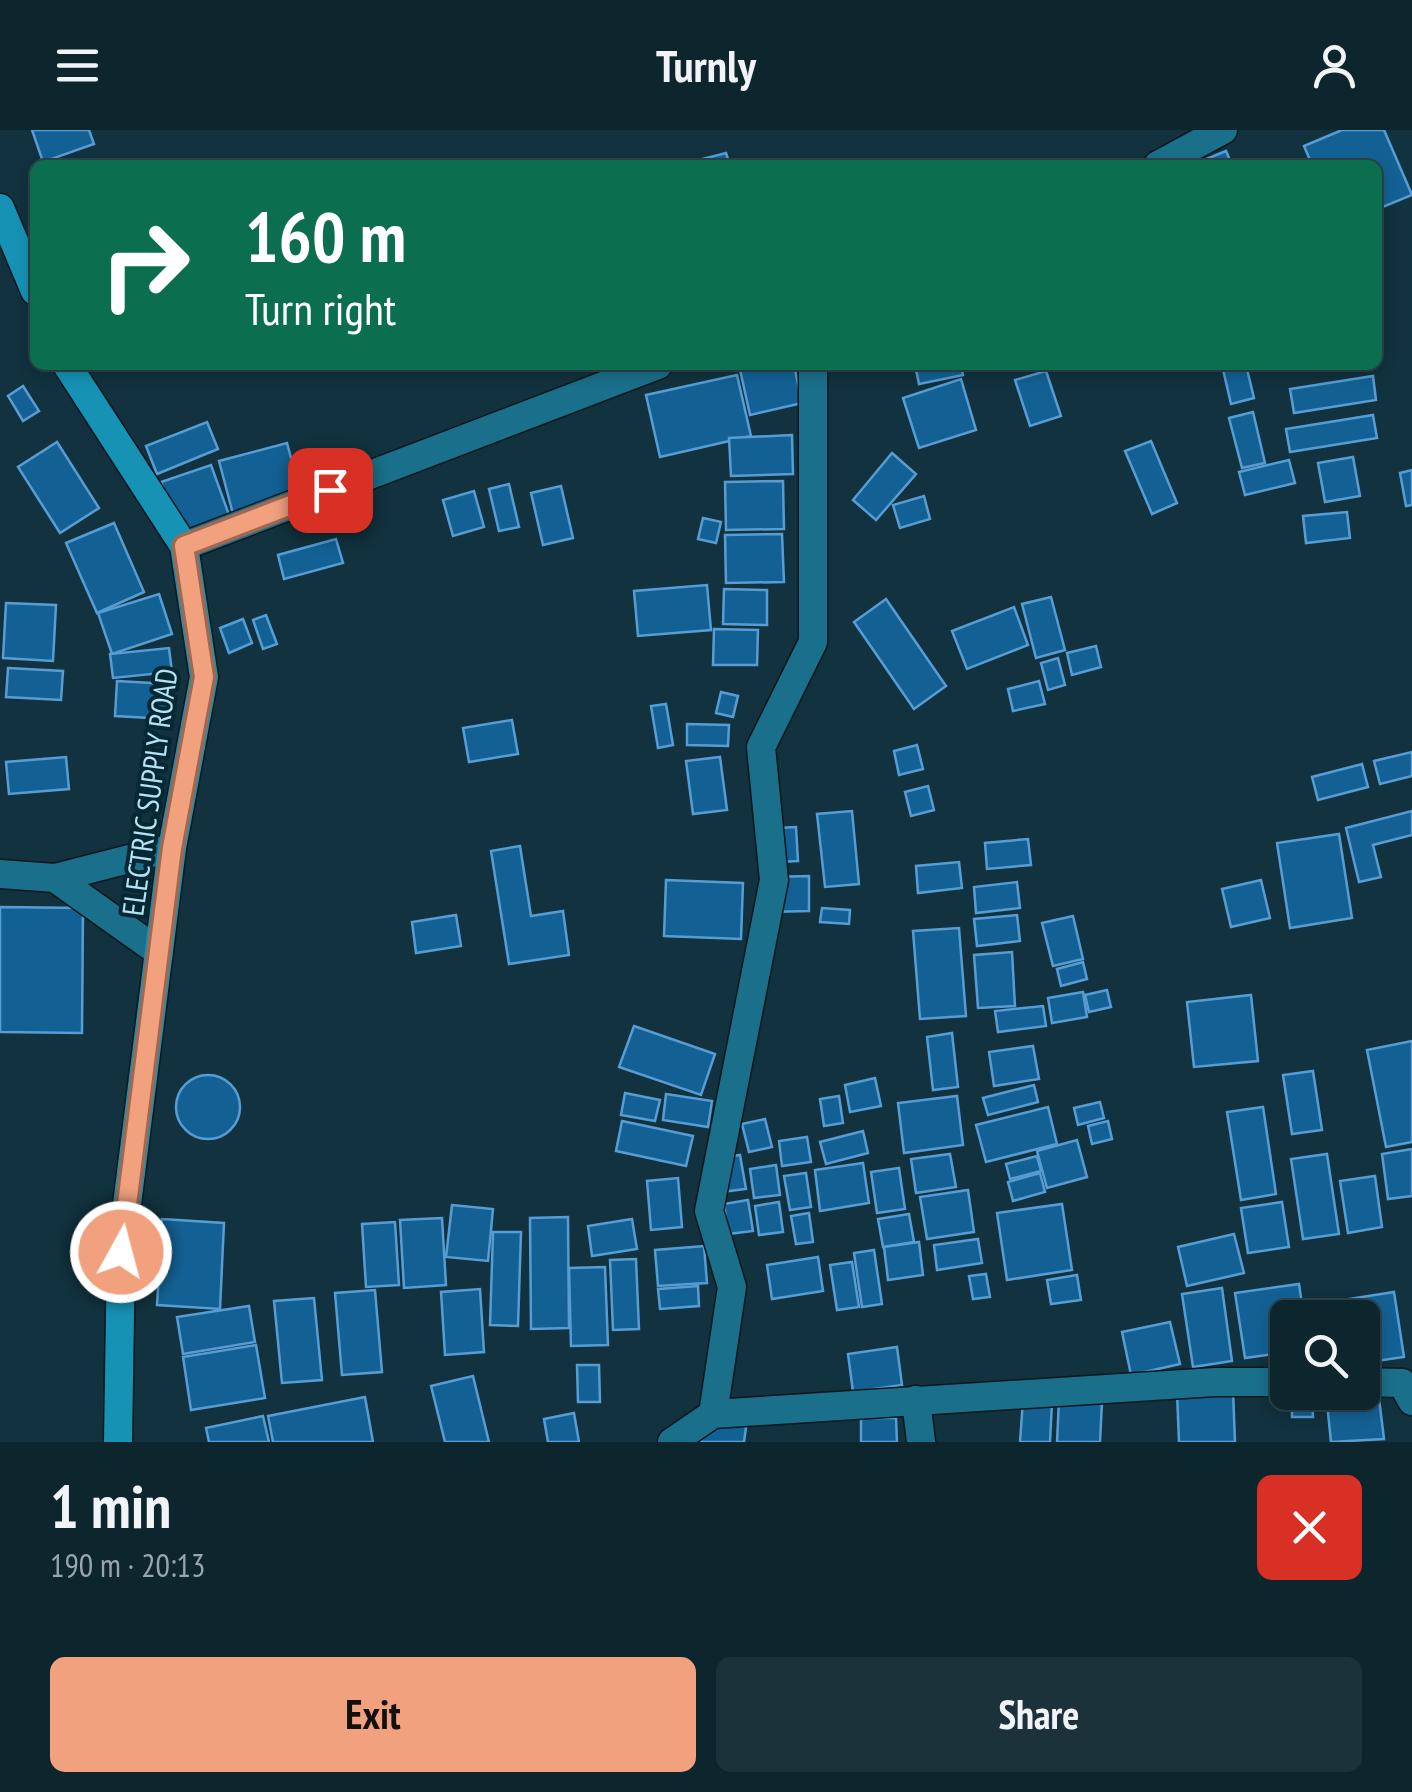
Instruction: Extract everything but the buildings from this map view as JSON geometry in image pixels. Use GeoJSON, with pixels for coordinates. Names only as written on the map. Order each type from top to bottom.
{"type":"FeatureCollection","features":[{"type":"Feature","properties":{"kind":"main road"},"geometry":{"type":"LineString","coordinates":[[0,208],[30,278]]}},
{"type":"Feature","properties":{"kind":"main road","name":"ELECTRIC SUPPLY ROAD"},"geometry":{"type":"LineString","coordinates":[[69,370],[184,546],[204,677],[172,848],[121,1252],[118,1442]]}},
{"type":"Feature","properties":{"kind":"street"},"geometry":{"type":"LineString","coordinates":[[1167,160],[1223,130]]}},
{"type":"Feature","properties":{"kind":"street"},"geometry":{"type":"LineString","coordinates":[[184,546],[645,370]]}},
{"type":"Feature","properties":{"kind":"street"},"geometry":{"type":"LineString","coordinates":[[713,1414],[732,1287],[709,1212],[774,880],[761,747],[812,642],[813,370]]}},
{"type":"Feature","properties":{"kind":"street"},"geometry":{"type":"LineString","coordinates":[[0,874],[56,878],[172,848]]}},
{"type":"Feature","properties":{"kind":"street"},"geometry":{"type":"LineString","coordinates":[[56,878],[159,952]]}},
{"type":"Feature","properties":{"kind":"street"},"geometry":{"type":"LineString","coordinates":[[1380,1382],[1402,1382],[1412,1401]]}},
{"type":"Feature","properties":{"kind":"street"},"geometry":{"type":"LineString","coordinates":[[672,1442],[713,1414],[1270,1383]]}},
{"type":"Feature","properties":{"kind":"street"},"geometry":{"type":"LineString","coordinates":[[916,1400],[920,1442]]}},
{"type":"Feature","properties":{"kind":"route"},"geometry":{"type":"LineString","coordinates":[[121,1252],[172,848],[204,677],[184,546],[330,490]]}}]}
